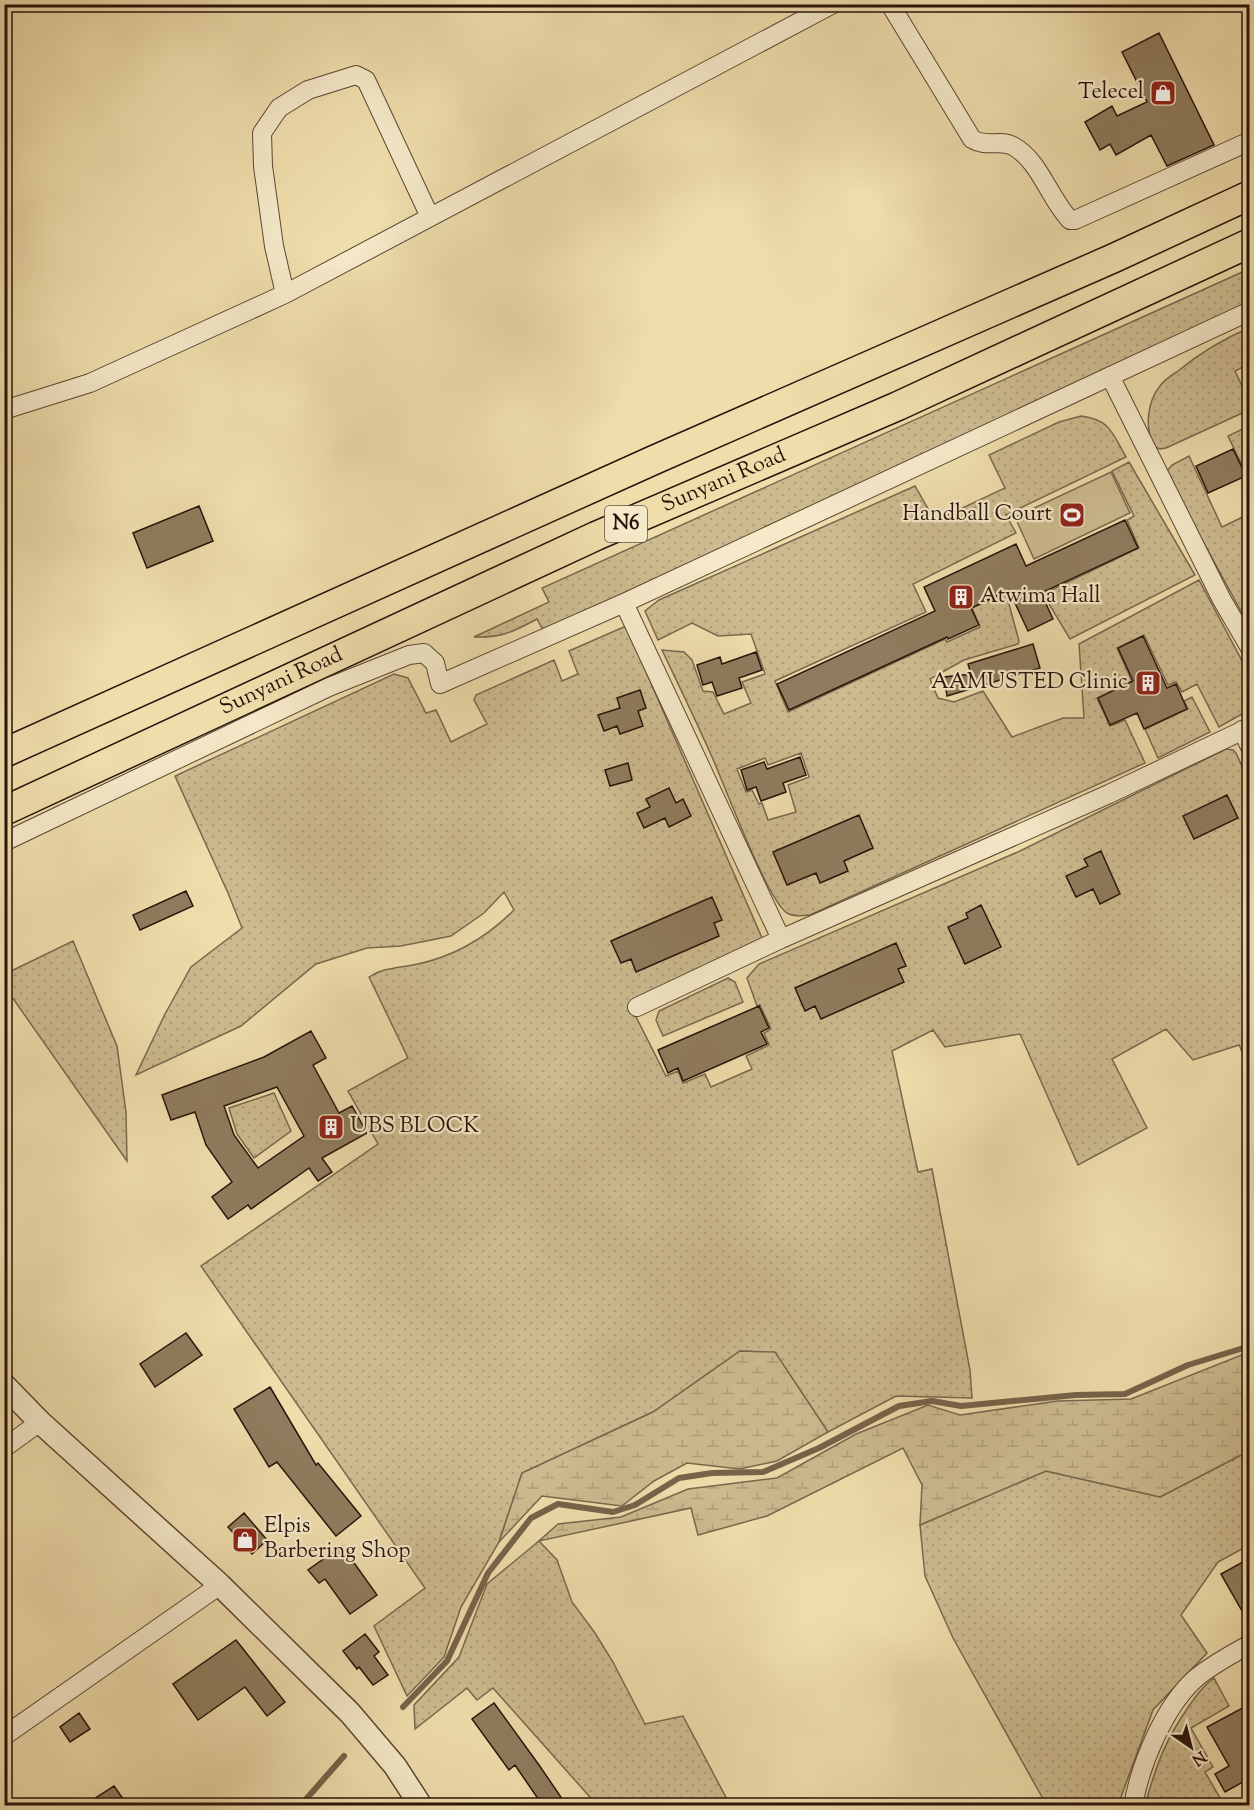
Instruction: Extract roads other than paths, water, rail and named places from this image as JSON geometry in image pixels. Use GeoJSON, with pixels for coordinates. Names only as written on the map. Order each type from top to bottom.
{"type":"FeatureCollection","features":[{"type":"Feature","properties":{"kind":"main road","name":"N6"},"geometry":{"type":"LineString","coordinates":[[4,753],[654,460],[1114,258],[1250,195]]}},
{"type":"Feature","properties":{"kind":"main road","name":"Sunyani Road"},"geometry":{"type":"LineString","coordinates":[[4,811],[596,536],[898,406],[1250,243]]}},
{"type":"Feature","properties":{"kind":"main road"},"geometry":{"type":"LineString","coordinates":[[1114,258],[1175,278]]}},
{"type":"Feature","properties":{"kind":"street"},"geometry":{"type":"LineString","coordinates":[[4,410],[90,383],[285,294],[595,132],[833,4]]}},
{"type":"Feature","properties":{"kind":"street"},"geometry":{"type":"LineString","coordinates":[[890,4],[972,139],[980,144],[1010,144],[1024,153],[1070,220],[1075,220],[1250,141]]}},
{"type":"Feature","properties":{"kind":"street"},"geometry":{"type":"LineString","coordinates":[[285,294],[274,246],[263,166],[262,133],[279,108],[308,90],[356,75],[366,80],[430,217]]}},
{"type":"Feature","properties":{"kind":"street"},"geometry":{"type":"LineString","coordinates":[[4,842],[330,687],[409,655],[424,653],[435,663],[440,684],[624,603],[1250,311]]}},
{"type":"Feature","properties":{"kind":"street"},"geometry":{"type":"LineString","coordinates":[[1110,376],[1222,600],[1250,648]]}},
{"type":"Feature","properties":{"kind":"street"},"geometry":{"type":"LineString","coordinates":[[624,603],[781,939]]}},
{"type":"Feature","properties":{"kind":"street"},"geometry":{"type":"LineString","coordinates":[[638,1007],[781,939],[1247,735]]}},
{"type":"Feature","properties":{"kind":"street"},"geometry":{"type":"LineString","coordinates":[[4,1384],[40,1422],[220,1585],[350,1713],[395,1766],[421,1806]]}},
{"type":"Feature","properties":{"kind":"street"},"geometry":{"type":"LineString","coordinates":[[4,1448],[40,1422]]}},
{"type":"Feature","properties":{"kind":"street"},"geometry":{"type":"LineString","coordinates":[[4,1736],[220,1585]]}},
{"type":"Feature","properties":{"kind":"street"},"geometry":{"type":"LineString","coordinates":[[1133,1806],[1150,1751],[1169,1711],[1195,1679],[1250,1644]]}},
{"type":"Feature","properties":{"kind":"waterway"},"geometry":{"type":"LineString","coordinates":[[403,1707],[447,1661],[488,1573],[531,1518],[558,1504],[613,1512],[635,1505],[679,1478],[712,1473],[763,1472],[819,1448],[899,1406],[932,1401],[961,1406],[1076,1395],[1125,1394],[1188,1365],[1250,1346]]}},
{"type":"Feature","properties":{"kind":"waterway"},"geometry":{"type":"LineString","coordinates":[[300,1806],[344,1756]]}},
{"type":"Feature","properties":{"kind":"place","name":"Telecel"},"geometry":{"type":"Point","coordinates":[1163,93]}},
{"type":"Feature","properties":{"kind":"place","name":"Handball Court"},"geometry":{"type":"Point","coordinates":[1072,515]}},
{"type":"Feature","properties":{"kind":"place","name":"Atwima Hall"},"geometry":{"type":"Point","coordinates":[961,597]}},
{"type":"Feature","properties":{"kind":"place","name":"AAMUSTED Clinic"},"geometry":{"type":"Point","coordinates":[1148,683]}},
{"type":"Feature","properties":{"kind":"place","name":"UBS BLOCK"},"geometry":{"type":"Point","coordinates":[331,1127]}},
{"type":"Feature","properties":{"kind":"place","name":"Elpis Barbering Shop"},"geometry":{"type":"Point","coordinates":[245,1540]}}]}
